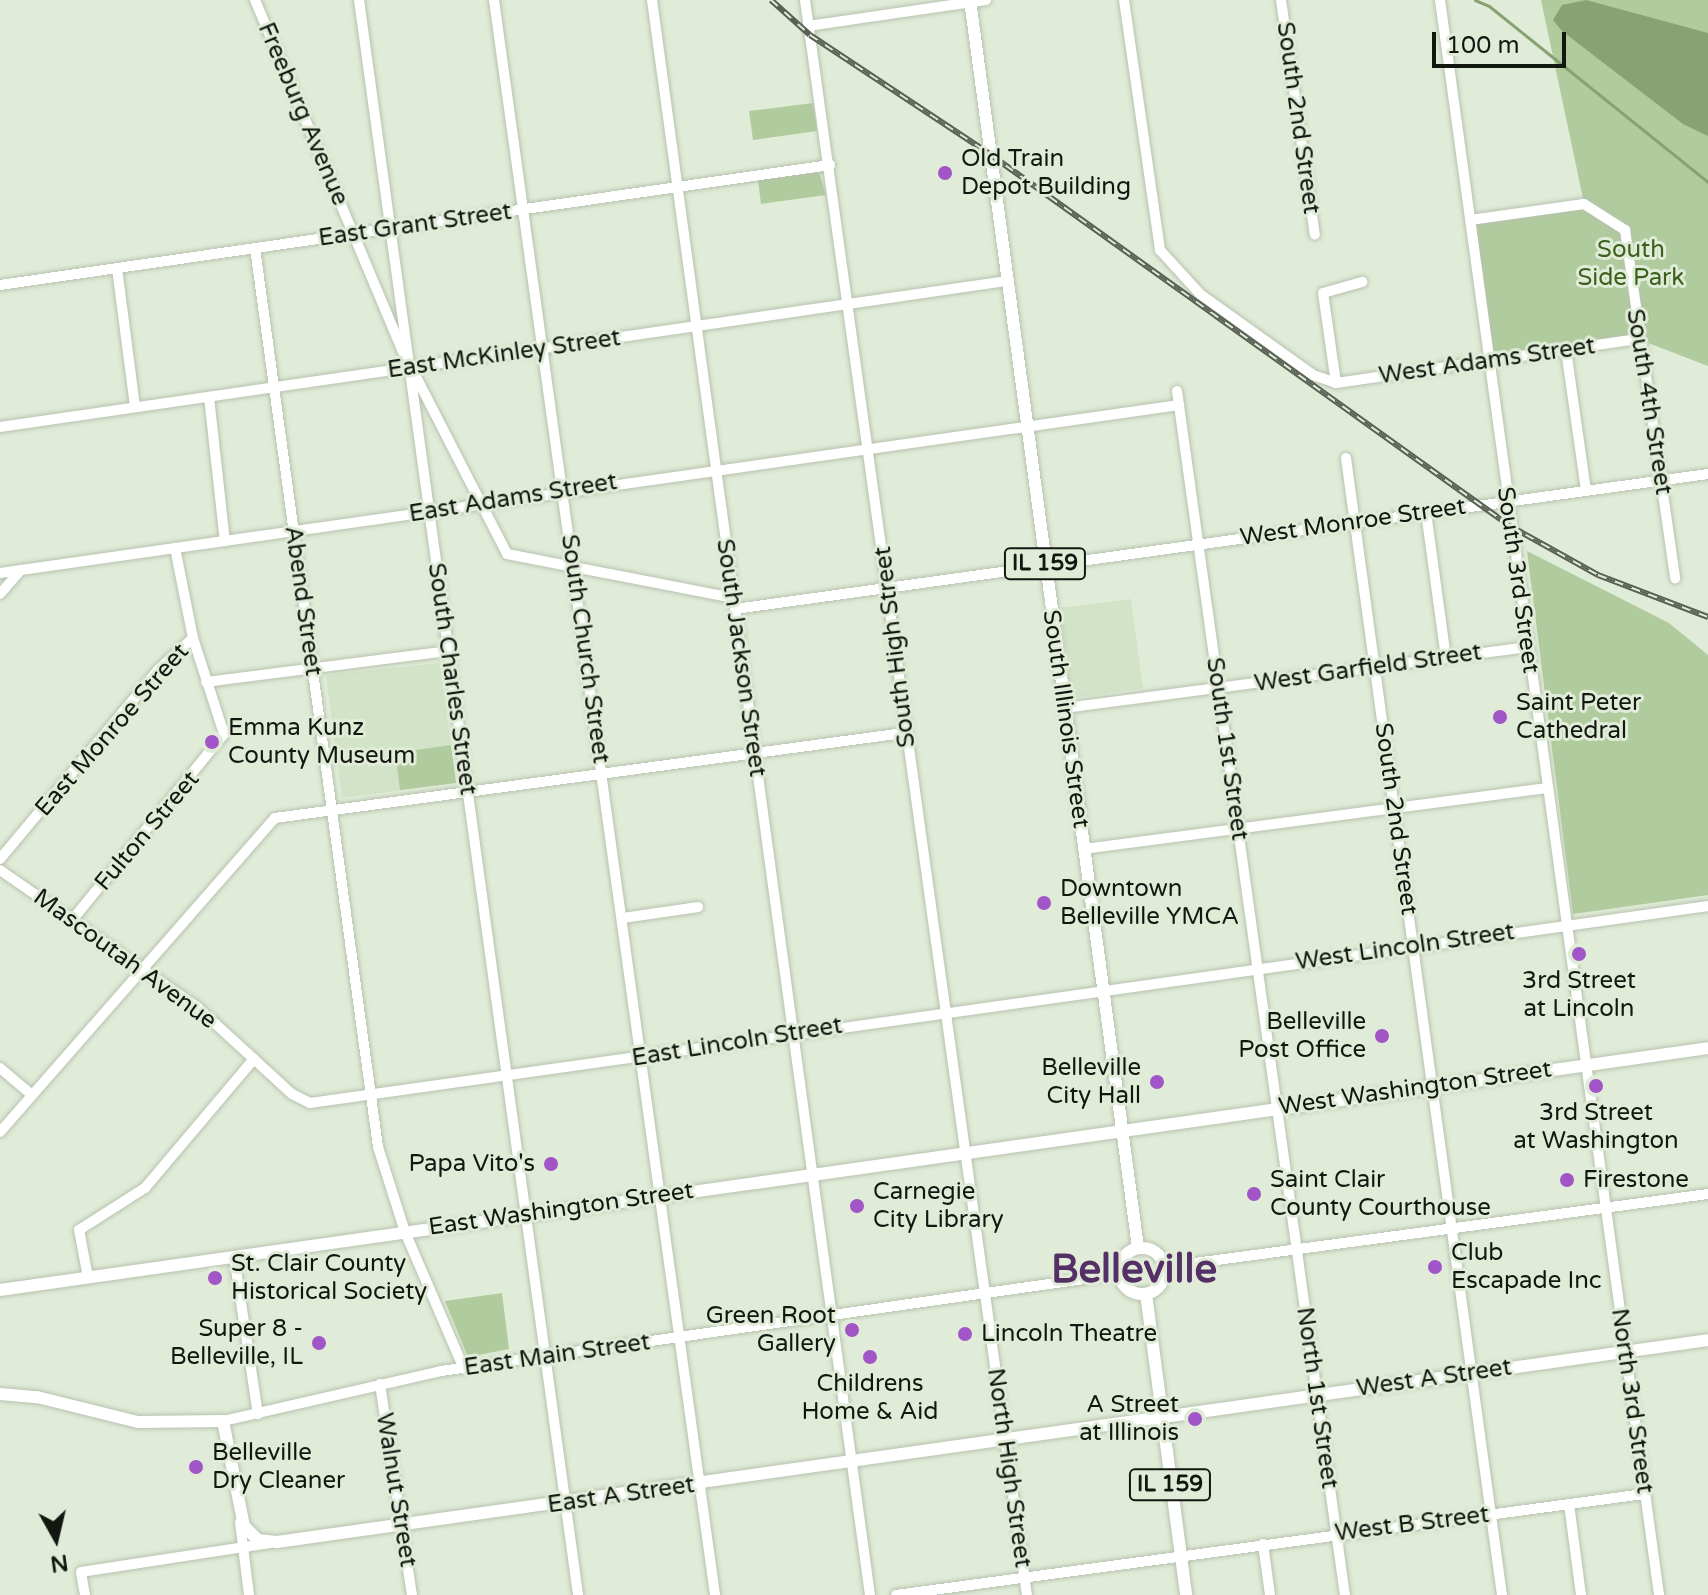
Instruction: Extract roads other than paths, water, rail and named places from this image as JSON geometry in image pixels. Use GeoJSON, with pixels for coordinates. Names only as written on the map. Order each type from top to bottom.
{"type":"FeatureCollection","features":[{"type":"Feature","properties":{"kind":"main road","name":"South Illinois Street"},"geometry":{"type":"LineString","coordinates":[[970,1],[1138,1248]]}},
{"type":"Feature","properties":{"kind":"main road","name":"West Washington Street"},"geometry":{"type":"LineString","coordinates":[[1121,1127],[1708,1048]]}},
{"type":"Feature","properties":{"kind":"main road","name":"East Washington Street"},"geometry":{"type":"LineString","coordinates":[[0,1290],[1121,1127]]}},
{"type":"Feature","properties":{"kind":"main road"},"geometry":{"type":"LineString","coordinates":[[1138,1248],[1153,1250],[1165,1267],[1160,1285],[1146,1294],[1129,1290],[1119,1274],[1124,1256],[1138,1248]]}},
{"type":"Feature","properties":{"kind":"main road","name":"IL 159"},"geometry":{"type":"LineString","coordinates":[[1146,1294],[1186,1595]]}},
{"type":"Feature","properties":{"kind":"main road","name":"West A Street"},"geometry":{"type":"LineString","coordinates":[[1160,1414],[1708,1340]]}},
{"type":"Feature","properties":{"kind":"main road","name":"East Main Street"},"geometry":{"type":"LineString","coordinates":[[0,1394],[37,1397],[138,1422],[223,1421]]}},
{"type":"Feature","properties":{"kind":"main road","name":"East A Street"},"geometry":{"type":"LineString","coordinates":[[277,1542],[565,1503],[1160,1414]]}},
{"type":"Feature","properties":{"kind":"main road"},"geometry":{"type":"LineString","coordinates":[[223,1421],[238,1512],[251,1536],[277,1542]]}},
{"type":"Feature","properties":{"kind":"street","name":"Freeburg Avenue"},"geometry":{"type":"LineString","coordinates":[[255,0],[409,367],[507,554],[574,567]]}},
{"type":"Feature","properties":{"kind":"street","name":"South Charles Street"},"geometry":{"type":"LineString","coordinates":[[359,0],[578,1595]]}},
{"type":"Feature","properties":{"kind":"street","name":"South Church Street"},"geometry":{"type":"LineString","coordinates":[[494,0],[682,1337],[715,1595]]}},
{"type":"Feature","properties":{"kind":"street","name":"South Jackson Street"},"geometry":{"type":"LineString","coordinates":[[652,0],[870,1595]]}},
{"type":"Feature","properties":{"kind":"street","name":"South High Street"},"geometry":{"type":"LineString","coordinates":[[805,0],[871,446],[904,733],[984,1294]]}},
{"type":"Feature","properties":{"kind":"street"},"geometry":{"type":"LineString","coordinates":[[808,26],[986,0]]}},
{"type":"Feature","properties":{"kind":"street"},"geometry":{"type":"LineString","coordinates":[[1124,0],[1160,250],[1200,294],[1313,375],[1336,383],[1323,293],[1362,282]]}},
{"type":"Feature","properties":{"kind":"street","name":"South 2nd Street"},"geometry":{"type":"LineString","coordinates":[[1281,0],[1315,235]]}},
{"type":"Feature","properties":{"kind":"street","name":"South 3rd Street"},"geometry":{"type":"LineString","coordinates":[[1440,0],[1506,500],[1606,1208]]}},
{"type":"Feature","properties":{"kind":"street","name":"East Grant Street"},"geometry":{"type":"LineString","coordinates":[[0,285],[830,165]]}},
{"type":"Feature","properties":{"kind":"street","name":"South 4th Street"},"geometry":{"type":"LineString","coordinates":[[1470,220],[1584,204],[1623,227],[1675,578]]}},
{"type":"Feature","properties":{"kind":"street","name":"Abend Street"},"geometry":{"type":"LineString","coordinates":[[255,248],[371,1096]]}},
{"type":"Feature","properties":{"kind":"street"},"geometry":{"type":"LineString","coordinates":[[117,268],[135,407]]}},
{"type":"Feature","properties":{"kind":"street","name":"East McKinley Street"},"geometry":{"type":"LineString","coordinates":[[0,427],[1007,281]]}},
{"type":"Feature","properties":{"kind":"street","name":"West Adams Street"},"geometry":{"type":"LineString","coordinates":[[1336,383],[1638,339]]}},
{"type":"Feature","properties":{"kind":"street"},"geometry":{"type":"LineString","coordinates":[[1566,350],[1586,490]]}},
{"type":"Feature","properties":{"kind":"street","name":"South 1st Street"},"geometry":{"type":"LineString","coordinates":[[1177,391],[1298,1249]]}},
{"type":"Feature","properties":{"kind":"street"},"geometry":{"type":"LineString","coordinates":[[209,397],[225,541]]}},
{"type":"Feature","properties":{"kind":"street"},"geometry":{"type":"LineString","coordinates":[[1027,427],[1179,405]]}},
{"type":"Feature","properties":{"kind":"street","name":"East Adams Street"},"geometry":{"type":"LineString","coordinates":[[0,573],[293,532],[563,489],[1027,427]]}},
{"type":"Feature","properties":{"kind":"street","name":"South 2nd Street"},"geometry":{"type":"LineString","coordinates":[[1346,458],[1502,1595]]}},
{"type":"Feature","properties":{"kind":"street","name":"West Monroe Street"},"geometry":{"type":"LineString","coordinates":[[1046,565],[1708,474]]}},
{"type":"Feature","properties":{"kind":"street"},"geometry":{"type":"LineString","coordinates":[[1426,512],[1446,658]]}},
{"type":"Feature","properties":{"kind":"street"},"geometry":{"type":"LineString","coordinates":[[175,548],[193,638],[206,682]]}},
{"type":"Feature","properties":{"kind":"street"},"geometry":{"type":"LineString","coordinates":[[574,567],[734,604],[885,588],[1046,565]]}},
{"type":"Feature","properties":{"kind":"street"},"geometry":{"type":"LineString","coordinates":[[0,594],[21,570]]}},
{"type":"Feature","properties":{"kind":"street","name":"East Monroe Street"},"geometry":{"type":"LineString","coordinates":[[0,859],[158,670],[193,638]]}},
{"type":"Feature","properties":{"kind":"street","name":"West Garfield Street"},"geometry":{"type":"LineString","coordinates":[[1065,708],[1527,647]]}},
{"type":"Feature","properties":{"kind":"street","name":"East Monroe Street"},"geometry":{"type":"LineString","coordinates":[[206,682],[448,651]]}},
{"type":"Feature","properties":{"kind":"street","name":"Fulton Street"},"geometry":{"type":"LineString","coordinates":[[73,919],[221,742],[222,724],[206,682]]}},
{"type":"Feature","properties":{"kind":"street"},"geometry":{"type":"LineString","coordinates":[[0,1132],[275,818],[904,733]]}},
{"type":"Feature","properties":{"kind":"street"},"geometry":{"type":"LineString","coordinates":[[1084,849],[1546,788]]}},
{"type":"Feature","properties":{"kind":"street","name":"Mascoutah Avenue"},"geometry":{"type":"LineString","coordinates":[[0,870],[196,1006],[254,1059],[310,1103],[371,1096]]}},
{"type":"Feature","properties":{"kind":"street","name":"West Lincoln Street"},"geometry":{"type":"LineString","coordinates":[[1103,988],[1708,906]]}},
{"type":"Feature","properties":{"kind":"street"},"geometry":{"type":"LineString","coordinates":[[623,918],[698,907]]}},
{"type":"Feature","properties":{"kind":"street","name":"East Lincoln Street"},"geometry":{"type":"LineString","coordinates":[[371,1096],[1103,988]]}},
{"type":"Feature","properties":{"kind":"street"},"geometry":{"type":"LineString","coordinates":[[88,1277],[79,1230],[145,1188],[254,1059]]}},
{"type":"Feature","properties":{"kind":"street"},"geometry":{"type":"LineString","coordinates":[[0,1068],[32,1095]]}},
{"type":"Feature","properties":{"kind":"street"},"geometry":{"type":"LineString","coordinates":[[371,1096],[378,1147],[405,1232],[464,1369]]}},
{"type":"Feature","properties":{"kind":"street"},"geometry":{"type":"LineString","coordinates":[[1165,1267],[1708,1194]]}},
{"type":"Feature","properties":{"kind":"street","name":"North 3rd Street"},"geometry":{"type":"LineString","coordinates":[[1606,1208],[1659,1595]]}},
{"type":"Feature","properties":{"kind":"street","name":"North 1st Street"},"geometry":{"type":"LineString","coordinates":[[1298,1249],[1345,1595]]}},
{"type":"Feature","properties":{"kind":"street"},"geometry":{"type":"LineString","coordinates":[[234,1256],[258,1414]]}},
{"type":"Feature","properties":{"kind":"street","name":"East Main Street"},"geometry":{"type":"LineString","coordinates":[[223,1421],[380,1384],[464,1369],[1119,1274]]}},
{"type":"Feature","properties":{"kind":"street","name":"North High Street"},"geometry":{"type":"LineString","coordinates":[[984,1294],[1027,1595]]}},
{"type":"Feature","properties":{"kind":"street","name":"Walnut Street"},"geometry":{"type":"LineString","coordinates":[[380,1384],[412,1595]]}},
{"type":"Feature","properties":{"kind":"street","name":"West B Street"},"geometry":{"type":"LineString","coordinates":[[896,1595],[1644,1494]]}},
{"type":"Feature","properties":{"kind":"street"},"geometry":{"type":"LineString","coordinates":[[1569,1504],[1581,1595]]}},
{"type":"Feature","properties":{"kind":"street"},"geometry":{"type":"LineString","coordinates":[[238,1512],[249,1595]]}},
{"type":"Feature","properties":{"kind":"street","name":"East A Street"},"geometry":{"type":"LineString","coordinates":[[85,1595],[81,1572],[277,1542]]}},
{"type":"Feature","properties":{"kind":"street"},"geometry":{"type":"LineString","coordinates":[[1263,1544],[1270,1595]]}},
{"type":"Feature","properties":{"kind":"waterway"},"geometry":{"type":"LineString","coordinates":[[1475,0],[1489,6],[1708,182]]}},
{"type":"Feature","properties":{"kind":"railway"},"geometry":{"type":"LineString","coordinates":[[771,0],[810,35],[991,155],[1510,526],[1598,575],[1708,617]]}},
{"type":"Feature","properties":{"kind":"place","name":"Old Train Depot Building"},"geometry":{"type":"Point","coordinates":[945,173]}},
{"type":"Feature","properties":{"kind":"place","name":"Saint Peter Cathedral"},"geometry":{"type":"Point","coordinates":[1500,717]}},
{"type":"Feature","properties":{"kind":"place","name":"Emma Kunz County Museum"},"geometry":{"type":"Point","coordinates":[212,742]}},
{"type":"Feature","properties":{"kind":"place","name":"Downtown Belleville YMCA"},"geometry":{"type":"Point","coordinates":[1044,903]}},
{"type":"Feature","properties":{"kind":"place","name":"3rd Street at Lincoln"},"geometry":{"type":"Point","coordinates":[1579,954]}},
{"type":"Feature","properties":{"kind":"place","name":"Belleville Post Office"},"geometry":{"type":"Point","coordinates":[1382,1036]}},
{"type":"Feature","properties":{"kind":"place","name":"Belleville City Hall"},"geometry":{"type":"Point","coordinates":[1157,1082]}},
{"type":"Feature","properties":{"kind":"place","name":"3rd Street at Washington"},"geometry":{"type":"Point","coordinates":[1596,1086]}},
{"type":"Feature","properties":{"kind":"place","name":"Papa Vito's"},"geometry":{"type":"Point","coordinates":[551,1164]}},
{"type":"Feature","properties":{"kind":"place","name":"Firestone"},"geometry":{"type":"Point","coordinates":[1567,1180]}},
{"type":"Feature","properties":{"kind":"place","name":"Saint Clair County Courthouse"},"geometry":{"type":"Point","coordinates":[1254,1194]}},
{"type":"Feature","properties":{"kind":"place","name":"Carnegie City Library"},"geometry":{"type":"Point","coordinates":[857,1206]}},
{"type":"Feature","properties":{"kind":"place","name":"Club Escapade Inc"},"geometry":{"type":"Point","coordinates":[1435,1267]}},
{"type":"Feature","properties":{"kind":"place","name":"St. Clair County Historical Society"},"geometry":{"type":"Point","coordinates":[215,1278]}},
{"type":"Feature","properties":{"kind":"place","name":"Green Root Gallery"},"geometry":{"type":"Point","coordinates":[852,1330]}},
{"type":"Feature","properties":{"kind":"place","name":"Lincoln Theatre"},"geometry":{"type":"Point","coordinates":[965,1334]}},
{"type":"Feature","properties":{"kind":"place","name":"Super 8 - Belleville, IL"},"geometry":{"type":"Point","coordinates":[319,1343]}},
{"type":"Feature","properties":{"kind":"place","name":"Childrens Home & Aid"},"geometry":{"type":"Point","coordinates":[870,1357]}},
{"type":"Feature","properties":{"kind":"place","name":"A Street at Illinois"},"geometry":{"type":"Point","coordinates":[1195,1419]}},
{"type":"Feature","properties":{"kind":"place","name":"Belleville Dry Cleaner"},"geometry":{"type":"Point","coordinates":[196,1467]}},
{"type":"Feature","properties":{"kind":"district","name":"Belleville"},"geometry":{"type":"Point","coordinates":[1134,1269]}},
{"type":"Feature","properties":{"kind":"park label","name":"South Side Park"},"geometry":{"type":"Point","coordinates":[1631,264]}}]}
